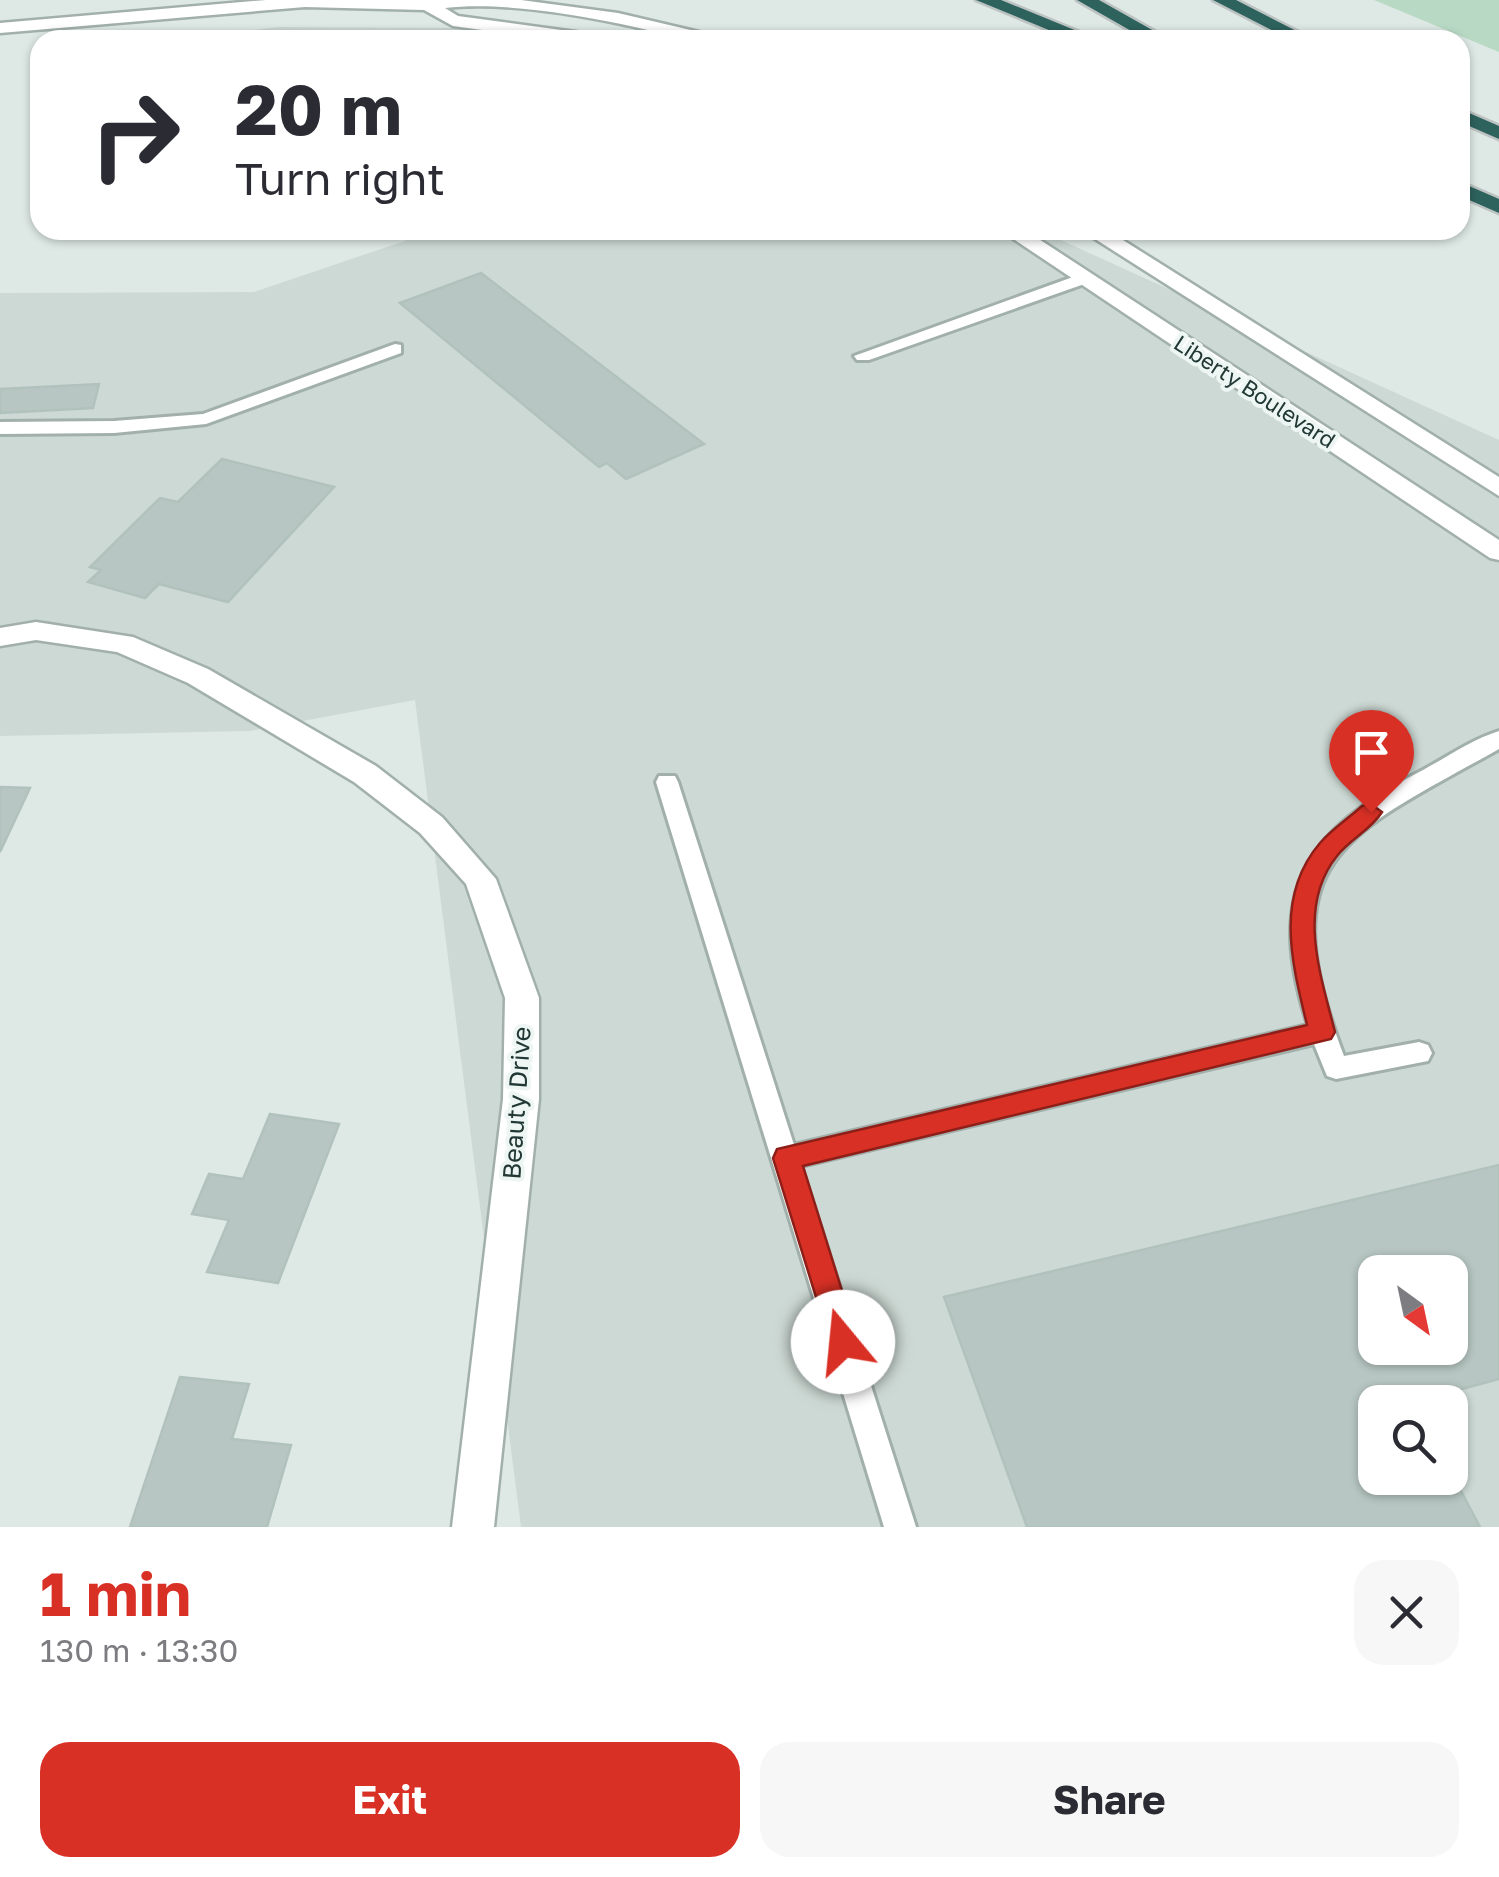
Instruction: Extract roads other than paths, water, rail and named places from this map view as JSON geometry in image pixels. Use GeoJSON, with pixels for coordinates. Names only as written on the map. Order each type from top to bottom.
{"type":"FeatureCollection","features":[{"type":"Feature","properties":{"kind":"highway"},"geometry":{"type":"LineString","coordinates":[[985,0],[1064,30]]}},
{"type":"Feature","properties":{"kind":"highway"},"geometry":{"type":"LineString","coordinates":[[1086,0],[1143,30]]}},
{"type":"Feature","properties":{"kind":"highway"},"geometry":{"type":"LineString","coordinates":[[1222,0],[1284,30]]}},
{"type":"Feature","properties":{"kind":"highway"},"geometry":{"type":"LineString","coordinates":[[1470,120],[1499,134]]}},
{"type":"Feature","properties":{"kind":"highway"},"geometry":{"type":"LineString","coordinates":[[1470,193],[1499,208]]}},
{"type":"Feature","properties":{"kind":"highway"},"geometry":{"type":"LineString","coordinates":[[1470,213],[1499,226]]}},
{"type":"Feature","properties":{"kind":"street"},"geometry":{"type":"LineString","coordinates":[[0,28],[304,2],[428,5],[468,0]]}},
{"type":"Feature","properties":{"kind":"street"},"geometry":{"type":"LineString","coordinates":[[480,0],[598,15],[665,30]]}},
{"type":"Feature","properties":{"kind":"street"},"geometry":{"type":"LineString","coordinates":[[428,5],[453,21],[522,30]]}},
{"type":"Feature","properties":{"kind":"street","name":"Liberty Boulevard"},"geometry":{"type":"LineString","coordinates":[[1026,240],[1499,552]]}},
{"type":"Feature","properties":{"kind":"street","name":"Liberty Boulevard"},"geometry":{"type":"LineString","coordinates":[[1108,240],[1499,488]]}},
{"type":"Feature","properties":{"kind":"street","name":"Beauty Drive"},"geometry":{"type":"LineString","coordinates":[[0,637],[36,631],[123,644],[198,676],[364,774],[430,825],[480,879],[522,998],[521,1082],[472,1527]]}},
{"type":"Feature","properties":{"kind":"lane"},"geometry":{"type":"LineString","coordinates":[[863,356],[1084,278]]}},
{"type":"Feature","properties":{"kind":"lane"},"geometry":{"type":"LineString","coordinates":[[0,428],[114,427],[206,418],[395,350]]}},
{"type":"Feature","properties":{"kind":"lane"},"geometry":{"type":"LineString","coordinates":[[1419,1053],[1336,1068],[1322,1032],[1304,958],[1301,914],[1320,863],[1352,825],[1499,739]]}},
{"type":"Feature","properties":{"kind":"lane"},"geometry":{"type":"LineString","coordinates":[[667,782],[900,1527]]}},
{"type":"Feature","properties":{"kind":"lane"},"geometry":{"type":"LineString","coordinates":[[787,1158],[1322,1032]]}}]}
